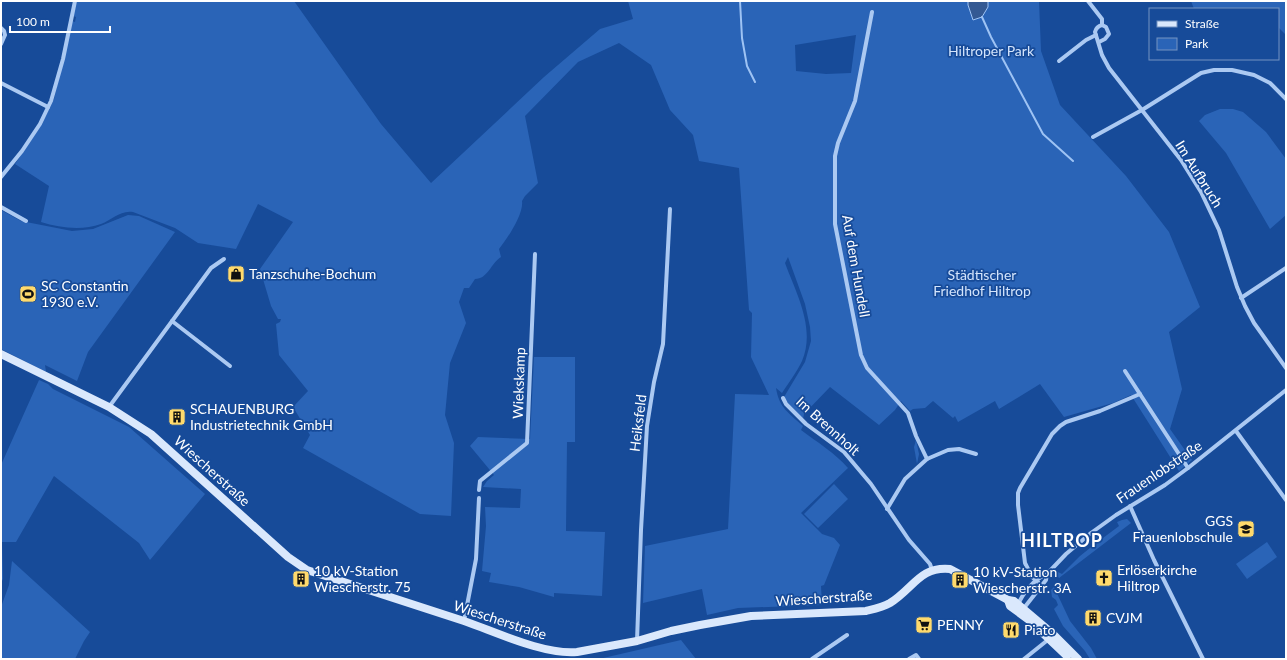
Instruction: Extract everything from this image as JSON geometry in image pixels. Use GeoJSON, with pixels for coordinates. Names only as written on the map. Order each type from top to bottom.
{"type":"FeatureCollection","features":[{"type":"Feature","properties":{"kind":"main road","name":"Wiescherstraße"},"geometry":{"type":"LineString","coordinates":[[1,354],[109,407],[151,434],[190,467],[288,557],[307,570],[464,621],[544,649],[570,653],[637,641],[671,631],[751,616],[866,611],[889,603],[922,576],[932,570]]}},
{"type":"Feature","properties":{"kind":"main road"},"geometry":{"type":"LineString","coordinates":[[932,570],[937,568],[950,569],[1008,600],[1010,606],[1020,608],[1078,659]]}},
{"type":"Feature","properties":{"kind":"main road"},"geometry":{"type":"LineString","coordinates":[[1051,636],[1070,659]]}},
{"type":"Feature","properties":{"kind":"street"},"geometry":{"type":"LineString","coordinates":[[1,176],[22,151],[40,124],[48,107],[63,59],[75,1]]}},
{"type":"Feature","properties":{"kind":"street"},"geometry":{"type":"LineString","coordinates":[[1088,1],[1102,19],[1102,25]]}},
{"type":"Feature","properties":{"kind":"street","name":"Auf dem Hundell"},"geometry":{"type":"LineString","coordinates":[[872,12],[855,101],[838,143],[835,156],[835,224],[861,355],[867,368],[908,413],[926,459]]}},
{"type":"Feature","properties":{"kind":"street"},"geometry":{"type":"LineString","coordinates":[[1059,61],[1086,40],[1096,35],[1096,29],[1102,25]]}},
{"type":"Feature","properties":{"kind":"street"},"geometry":{"type":"LineString","coordinates":[[1099,42],[1109,34],[1106,27],[1102,25]]}},
{"type":"Feature","properties":{"kind":"street"},"geometry":{"type":"LineString","coordinates":[[1,28],[5,35],[1,44]]}},
{"type":"Feature","properties":{"kind":"street","name":"Im Aufbruch"},"geometry":{"type":"LineString","coordinates":[[1096,35],[1102,55],[1111,70],[1186,167],[1206,202],[1219,230],[1242,298],[1254,323],[1286,368]]}},
{"type":"Feature","properties":{"kind":"street"},"geometry":{"type":"LineString","coordinates":[[1093,137],[1142,110],[1201,73],[1214,70],[1236,70],[1254,75],[1270,83],[1286,99]]}},
{"type":"Feature","properties":{"kind":"street"},"geometry":{"type":"LineString","coordinates":[[1,83],[48,107]]}},
{"type":"Feature","properties":{"kind":"street"},"geometry":{"type":"LineString","coordinates":[[1,207],[26,221]]}},
{"type":"Feature","properties":{"kind":"street","name":"Heiksfeld"},"geometry":{"type":"LineString","coordinates":[[637,641],[647,426],[654,382],[663,344],[670,208]]}},
{"type":"Feature","properties":{"kind":"street","name":"Wiekskamp"},"geometry":{"type":"LineString","coordinates":[[480,490],[480,481],[527,443],[535,254]]}},
{"type":"Feature","properties":{"kind":"street"},"geometry":{"type":"LineString","coordinates":[[109,407],[210,268],[224,259]]}},
{"type":"Feature","properties":{"kind":"street"},"geometry":{"type":"LineString","coordinates":[[1242,298],[1286,268]]}},
{"type":"Feature","properties":{"kind":"street"},"geometry":{"type":"LineString","coordinates":[[172,321],[230,366]]}},
{"type":"Feature","properties":{"kind":"street"},"geometry":{"type":"LineString","coordinates":[[1125,371],[1188,468]]}},
{"type":"Feature","properties":{"kind":"street","name":"Frauenlobstraße"},"geometry":{"type":"LineString","coordinates":[[1020,608],[1024,594],[1036,581],[1047,574],[1076,545],[1130,506],[1188,468],[1286,390]]}},
{"type":"Feature","properties":{"kind":"street"},"geometry":{"type":"LineString","coordinates":[[1042,585],[1032,577],[1025,563],[1018,505],[1018,493],[1020,488],[1048,439],[1060,426],[1066,422],[1100,411],[1140,394]]}},
{"type":"Feature","properties":{"kind":"street","name":"Im Brennholt"},"geometry":{"type":"LineString","coordinates":[[783,398],[786,404],[806,424],[844,452],[871,484],[909,540],[930,564],[932,570]]}},
{"type":"Feature","properties":{"kind":"street"},"geometry":{"type":"LineString","coordinates":[[1236,431],[1286,500]]}},
{"type":"Feature","properties":{"kind":"street"},"geometry":{"type":"LineString","coordinates":[[887,509],[905,479],[926,459],[948,450],[959,449],[976,454]]}},
{"type":"Feature","properties":{"kind":"street"},"geometry":{"type":"LineString","coordinates":[[464,621],[476,559],[479,498]]}},
{"type":"Feature","properties":{"kind":"street"},"geometry":{"type":"LineString","coordinates":[[1130,506],[1154,560],[1203,659]]}},
{"type":"Feature","properties":{"kind":"street","name":"Frauenlobstraße"},"geometry":{"type":"LineString","coordinates":[[1020,608],[1046,580],[1047,574]]}},
{"type":"Feature","properties":{"kind":"street"},"geometry":{"type":"LineString","coordinates":[[812,659],[847,635]]}},
{"type":"Feature","properties":{"kind":"street"},"geometry":{"type":"LineString","coordinates":[[1024,659],[1051,636]]}},
{"type":"Feature","properties":{"kind":"street"},"geometry":{"type":"LineString","coordinates":[[909,659],[916,655],[919,659]]}},
{"type":"Feature","properties":{"kind":"green space"},"geometry":{"type":"Polygon","coordinates":[[[77,1],[294,1],[381,124],[431,183],[544,77],[600,29],[633,19],[628,1],[1039,1],[1041,51],[1060,105],[1126,176],[1169,232],[1200,307],[1169,332],[1182,389],[1170,429],[1192,460],[1179,471],[1131,395],[1113,403],[1064,417],[1040,384],[999,409],[995,401],[958,422],[955,416],[953,418],[933,401],[925,408],[913,409],[910,411],[901,401],[895,410],[879,425],[830,387],[804,414],[803,419],[784,397],[805,362],[811,341],[810,327],[805,304],[788,257],[785,263],[799,298],[806,323],[806,349],[800,365],[782,393],[776,388],[777,395],[785,410],[803,426],[801,430],[832,453],[848,468],[801,513],[822,534],[834,538],[840,545],[824,585],[821,586],[822,605],[738,608],[707,615],[702,589],[643,603],[645,546],[728,529],[735,394],[769,395],[751,357],[752,313],[749,310],[739,168],[699,161],[693,135],[670,110],[651,65],[619,43],[578,62],[525,116],[538,183],[522,201],[518,219],[499,249],[501,257],[486,274],[475,279],[469,288],[464,288],[459,302],[466,323],[450,363],[445,415],[454,443],[451,516],[420,514],[303,448],[310,435],[293,407],[308,391],[279,355],[276,324],[280,322],[281,319],[278,319],[271,306],[260,269],[293,222],[258,204],[236,249],[198,243],[175,228],[133,212],[124,212],[101,224],[79,228],[56,226],[41,222],[49,186],[15,164],[42,124],[54,99],[72,21],[75,22],[76,17],[73,16],[77,1]],[[856,35],[795,45],[796,71],[826,74],[851,73],[856,35]]]}},
{"type":"Feature","properties":{"kind":"green space"},"geometry":{"type":"Polygon","coordinates":[[[1191,1],[1286,1],[1286,35],[1279,28],[1279,8],[1194,8],[1191,1]]]}},
{"type":"Feature","properties":{"kind":"green space"},"geometry":{"type":"Polygon","coordinates":[[[1220,109],[1233,109],[1243,112],[1266,132],[1286,159],[1286,215],[1270,229],[1226,153],[1199,121],[1205,115],[1220,109]]]}},
{"type":"Feature","properties":{"kind":"green space"},"geometry":{"type":"Polygon","coordinates":[[[1,210],[21,221],[72,231],[93,229],[128,215],[139,216],[175,232],[88,352],[77,381],[45,365],[46,372],[1,349],[1,210]]]}},
{"type":"Feature","properties":{"kind":"green space"},"geometry":{"type":"Polygon","coordinates":[[[534,357],[575,357],[575,442],[567,442],[566,531],[605,532],[602,596],[554,593],[554,597],[519,587],[489,582],[491,573],[482,571],[486,526],[485,507],[520,508],[521,489],[483,487],[494,475],[470,446],[478,437],[530,439],[534,357]]]}},
{"type":"Feature","properties":{"kind":"green space"},"geometry":{"type":"Polygon","coordinates":[[[39,380],[48,384],[53,389],[129,427],[205,494],[150,560],[139,543],[54,476],[16,542],[2,542],[3,579],[1,583],[1,465],[39,380]]]}},
{"type":"Feature","properties":{"kind":"green space"},"geometry":{"type":"Polygon","coordinates":[[[916,440],[919,454],[917,464],[914,447],[916,440]]]}},
{"type":"Feature","properties":{"kind":"green space"},"geometry":{"type":"Polygon","coordinates":[[[834,484],[848,499],[818,528],[804,514],[834,484]]]}},
{"type":"Feature","properties":{"kind":"green space"},"geometry":{"type":"Polygon","coordinates":[[[1127,519],[1131,523],[1059,578],[1056,574],[1058,572],[1062,574],[1080,556],[1095,544],[1092,540],[1100,534],[1103,538],[1119,526],[1117,522],[1127,519]]]}},
{"type":"Feature","properties":{"kind":"green space"},"geometry":{"type":"Polygon","coordinates":[[[1267,542],[1277,557],[1247,579],[1236,564],[1267,542]]]}},
{"type":"Feature","properties":{"kind":"green space"},"geometry":{"type":"Polygon","coordinates":[[[12,561],[90,632],[75,659],[1,659],[1,607],[9,585],[12,561]]]}},
{"type":"Feature","properties":{"kind":"green space"},"geometry":{"type":"Polygon","coordinates":[[[1054,587],[1070,621],[1091,648],[1097,659],[1090,659],[1063,626],[1054,609],[1058,605],[1056,600],[1052,597],[1051,590],[1054,587]]]}},
{"type":"Feature","properties":{"kind":"green space"},"geometry":{"type":"Polygon","coordinates":[[[681,640],[696,659],[599,659],[681,640]]]}},
{"type":"Feature","properties":{"kind":"shaded area"},"geometry":{"type":"Polygon","coordinates":[[[968,1],[988,1],[988,7],[982,17],[973,20],[968,1]]]}},
{"type":"Feature","properties":{"kind":"waterway"},"geometry":{"type":"LineString","coordinates":[[740,1],[742,38],[747,66],[755,82]]}},
{"type":"Feature","properties":{"kind":"waterway"},"geometry":{"type":"LineString","coordinates":[[982,17],[991,37],[1043,134],[1073,161]]}},
{"type":"Feature","properties":{"kind":"place","name":"Tanzschuhe-Bochum"},"geometry":{"type":"Point","coordinates":[236,274]}},
{"type":"Feature","properties":{"kind":"place","name":"SC Constantin 1930 e.V."},"geometry":{"type":"Point","coordinates":[28,294]}},
{"type":"Feature","properties":{"kind":"place","name":"SCHAUENBURG Industrietechnik GmbH"},"geometry":{"type":"Point","coordinates":[177,417]}},
{"type":"Feature","properties":{"kind":"place","name":"GGS Frauenlobschule"},"geometry":{"type":"Point","coordinates":[1246,529]}},
{"type":"Feature","properties":{"kind":"place","name":"Erlöserkirche Hiltrop"},"geometry":{"type":"Point","coordinates":[1104,578]}},
{"type":"Feature","properties":{"kind":"place","name":"10 kV-Station Wiescherstr. 75"},"geometry":{"type":"Point","coordinates":[301,579]}},
{"type":"Feature","properties":{"kind":"place","name":"10 kV-Station Wiescherstr. 3A"},"geometry":{"type":"Point","coordinates":[960,580]}},
{"type":"Feature","properties":{"kind":"place","name":"CVJM"},"geometry":{"type":"Point","coordinates":[1093,618]}},
{"type":"Feature","properties":{"kind":"place","name":"PENNY"},"geometry":{"type":"Point","coordinates":[924,625]}},
{"type":"Feature","properties":{"kind":"place","name":"Piato"},"geometry":{"type":"Point","coordinates":[1011,630]}},
{"type":"Feature","properties":{"kind":"district","name":"HILTROP"},"geometry":{"type":"Point","coordinates":[1062,541]}},
{"type":"Feature","properties":{"kind":"park label","name":"Hiltroper Park"},"geometry":{"type":"Point","coordinates":[991,51]}},
{"type":"Feature","properties":{"kind":"park label","name":"Städtischer Friedhof Hiltrop"},"geometry":{"type":"Point","coordinates":[982,284]}}]}
